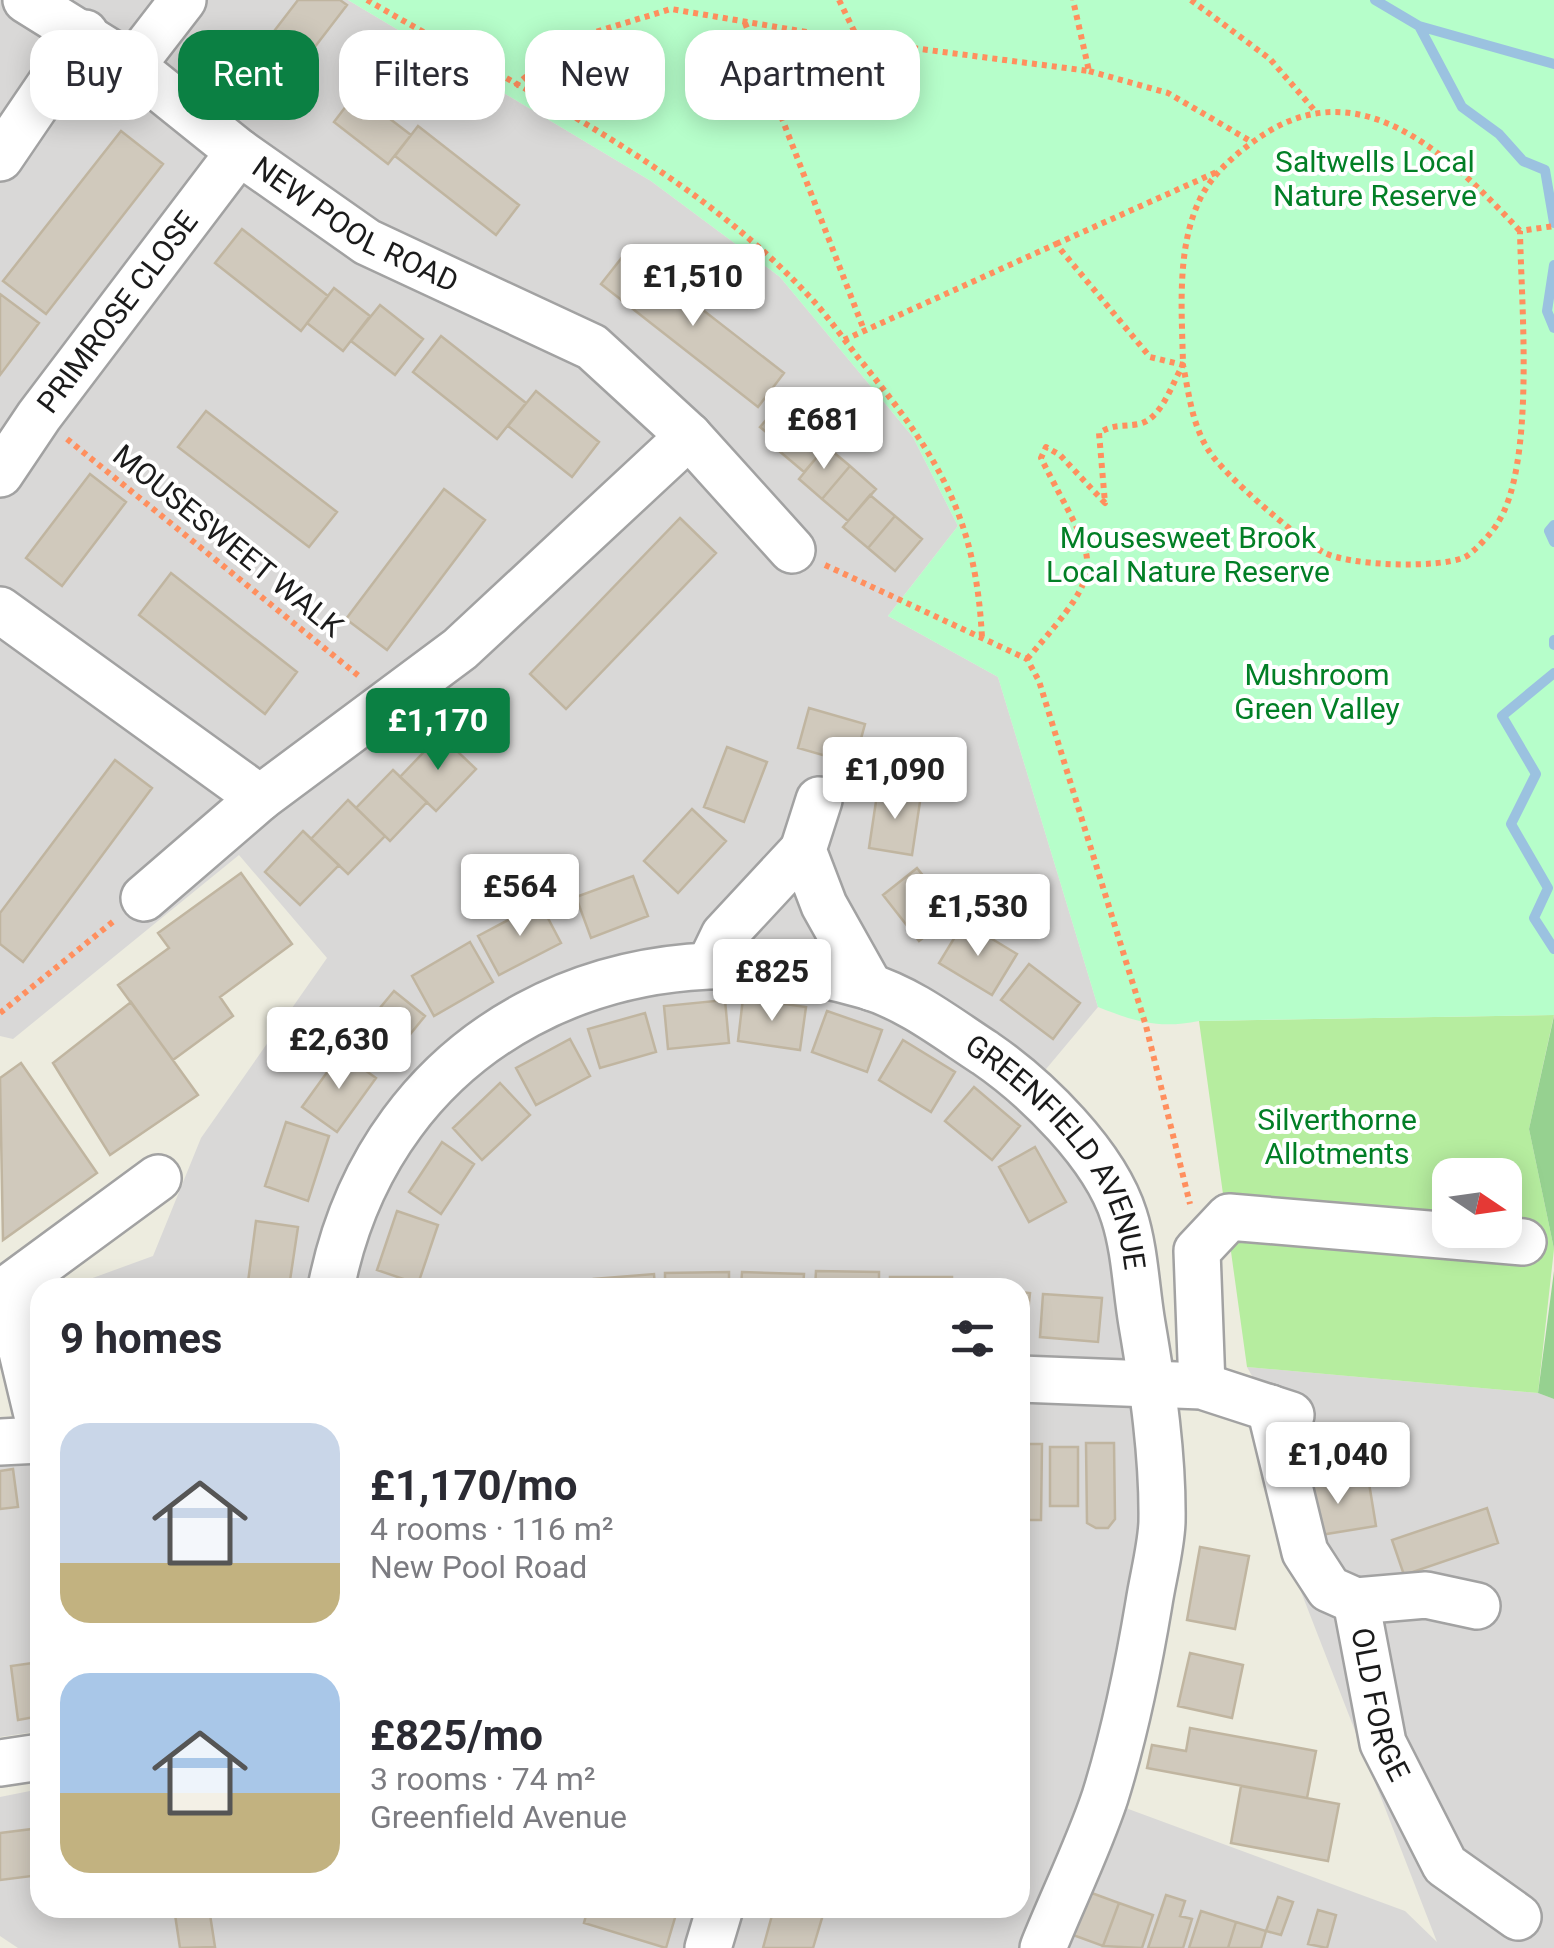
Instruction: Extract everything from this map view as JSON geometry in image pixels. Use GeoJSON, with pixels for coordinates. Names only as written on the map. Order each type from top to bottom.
{"type":"FeatureCollection","features":[{"type":"Feature","properties":{"kind":"street","name":"NEW POOL ROAD"},"geometry":{"type":"LineString","coordinates":[[26,0],[81,30]]}},
{"type":"Feature","properties":{"kind":"street"},"geometry":{"type":"LineString","coordinates":[[158,32],[183,0]]}},
{"type":"Feature","properties":{"kind":"street","name":"NEW POOL ROAD"},"geometry":{"type":"LineString","coordinates":[[158,87],[239,152],[367,242],[592,347],[689,436],[792,550]]}},
{"type":"Feature","properties":{"kind":"street"},"geometry":{"type":"LineString","coordinates":[[0,158],[30,114]]}},
{"type":"Feature","properties":{"kind":"street","name":"PRIMROSE CLOSE"},"geometry":{"type":"LineString","coordinates":[[0,474],[39,416],[239,152]]}},
{"type":"Feature","properties":{"kind":"street"},"geometry":{"type":"LineString","coordinates":[[144,898],[260,798],[460,649],[689,436]]}},
{"type":"Feature","properties":{"kind":"street"},"geometry":{"type":"LineString","coordinates":[[0,610],[260,798]]}},
{"type":"Feature","properties":{"kind":"street"},"geometry":{"type":"LineString","coordinates":[[710,964],[724,935],[803,850],[819,800]]}},
{"type":"Feature","properties":{"kind":"street"},"geometry":{"type":"LineString","coordinates":[[803,850],[824,905],[870,987]]}},
{"type":"Feature","properties":{"kind":"street","name":"GREENFIELD AVENUE"},"geometry":{"type":"LineString","coordinates":[[334,1278],[352,1211],[382,1153],[418,1101],[486,1041],[536,1008],[584,986],[667,967],[776,966],[870,987],[924,1012],[1016,1074],[1074,1136],[1106,1179],[1124,1216],[1152,1382],[1162,1524],[1135,1689],[1104,1800],[1043,1948]]}},
{"type":"Feature","properties":{"kind":"street"},"geometry":{"type":"LineString","coordinates":[[30,1387],[6,1289],[158,1178]]}},
{"type":"Feature","properties":{"kind":"street"},"geometry":{"type":"LineString","coordinates":[[1202,1386],[1197,1251],[1229,1217],[1523,1242]]}},
{"type":"Feature","properties":{"kind":"street","name":"OLD FORGE"},"geometry":{"type":"LineString","coordinates":[[1030,1379],[1202,1386],[1281,1412],[1306,1552],[1330,1588],[1356,1601],[1383,1743],[1445,1865],[1518,1917]]}},
{"type":"Feature","properties":{"kind":"street"},"geometry":{"type":"LineString","coordinates":[[0,1442],[30,1440]]}},
{"type":"Feature","properties":{"kind":"street"},"geometry":{"type":"LineString","coordinates":[[1356,1601],[1426,1595],[1476,1606]]}},
{"type":"Feature","properties":{"kind":"street"},"geometry":{"type":"LineString","coordinates":[[0,1763],[30,1758]]}},
{"type":"Feature","properties":{"kind":"street"},"geometry":{"type":"LineString","coordinates":[[708,1948],[717,1918]]}},
{"type":"Feature","properties":{"kind":"path"},"geometry":{"type":"LineString","coordinates":[[367,0],[632,154],[721,216],[808,294],[914,426],[960,506],[980,581],[982,638]]}},
{"type":"Feature","properties":{"kind":"path"},"geometry":{"type":"LineString","coordinates":[[839,0],[853,30]]}},
{"type":"Feature","properties":{"kind":"path"},"geometry":{"type":"LineString","coordinates":[[1073,0],[1089,71]]}},
{"type":"Feature","properties":{"kind":"path"},"geometry":{"type":"LineString","coordinates":[[1191,0],[1270,59],[1316,113]]}},
{"type":"Feature","properties":{"kind":"path"},"geometry":{"type":"LineString","coordinates":[[515,86],[569,40],[671,9],[791,30]]}},
{"type":"Feature","properties":{"kind":"path"},"geometry":{"type":"LineString","coordinates":[[745,22],[864,330]]}},
{"type":"Feature","properties":{"kind":"path"},"geometry":{"type":"LineString","coordinates":[[920,50],[1089,71],[1168,93],[1252,142]]}},
{"type":"Feature","properties":{"kind":"path"},"geometry":{"type":"LineString","coordinates":[[1346,108],[1428,144],[1478,186],[1520,231],[1522,391],[1516,470],[1498,524],[1466,556],[1393,565],[1324,554],[1267,508],[1210,454],[1195,423],[1183,364],[1182,269],[1200,199],[1236,152],[1290,117],[1316,113],[1346,108]]}},
{"type":"Feature","properties":{"kind":"path"},"geometry":{"type":"LineString","coordinates":[[844,340],[1224,169]]}},
{"type":"Feature","properties":{"kind":"path"},"geometry":{"type":"LineString","coordinates":[[1520,231],[1554,226]]}},
{"type":"Feature","properties":{"kind":"path"},"geometry":{"type":"LineString","coordinates":[[1056,244],[1150,357],[1183,364]]}},
{"type":"Feature","properties":{"kind":"path"},"geometry":{"type":"LineString","coordinates":[[1027,659],[1080,599],[1090,576],[1089,554],[1041,458],[1046,447],[1060,455],[1106,503],[1099,434],[1110,426],[1143,424],[1158,411],[1183,364]]}},
{"type":"Feature","properties":{"kind":"path","name":"MOUSESWEET WALK"},"geometry":{"type":"LineString","coordinates":[[39,416],[390,702]]}},
{"type":"Feature","properties":{"kind":"path"},"geometry":{"type":"LineString","coordinates":[[792,550],[1027,659],[1039,681],[1146,1026],[1189,1200],[1197,1251]]}},
{"type":"Feature","properties":{"kind":"path"},"geometry":{"type":"LineString","coordinates":[[0,1012],[144,898]]}},
{"type":"Feature","properties":{"kind":"shaded area"},"geometry":{"type":"Polygon","coordinates":[[[0,0],[348,0],[398,30],[339,30],[339,120],[505,120],[505,94],[525,106],[525,120],[549,120],[651,181],[780,277],[913,437],[958,526],[888,616],[998,677],[1098,1007],[1031,1087],[1106,1179],[1162,1525],[1104,1800],[1405,1911],[1437,1942],[1293,1571],[1270,1408],[1247,1367],[1538,1393],[1554,1399],[1554,1948],[18,1948],[0,1936],[0,1797],[30,1791],[30,1918],[1030,1918],[1030,1278],[93,1278],[153,1256],[201,1138],[327,958],[239,855],[13,1039],[0,1036],[0,0]]]}},
{"type":"Feature","properties":{"kind":"shaded area"},"geometry":{"type":"Polygon","coordinates":[[[30,1456],[30,1732],[0,1737],[0,1458],[30,1456]]]}},
{"type":"Feature","properties":{"kind":"green space","name":"Mousesweet Brook Local Nature Reserve"},"geometry":{"type":"Polygon","coordinates":[[[348,0],[1554,0],[1554,1015],[1159,1024],[1098,1007],[998,677],[888,616],[958,526],[913,437],[780,277],[651,181],[549,120],[665,120],[665,30],[525,30],[525,106],[505,94],[505,30],[398,30],[348,0]]]}},
{"type":"Feature","properties":{"kind":"green space","name":"Silverthorne Allotments"},"geometry":{"type":"Polygon","coordinates":[[[1554,1015],[1529,1129],[1554,1249],[1538,1393],[1247,1367],[1199,1021],[1554,1015]]]}},
{"type":"Feature","properties":{"kind":"green space"},"geometry":{"type":"Polygon","coordinates":[[[1554,1016],[1554,1249],[1529,1129],[1554,1016]]]}},
{"type":"Feature","properties":{"kind":"green space"},"geometry":{"type":"Polygon","coordinates":[[[1554,1271],[1554,1399],[1538,1393],[1554,1271]]]}},
{"type":"Feature","properties":{"kind":"building"},"geometry":{"type":"Polygon","coordinates":[[[298,0],[340,0],[347,5],[319,42],[319,30],[275,30],[298,0]]]}},
{"type":"Feature","properties":{"kind":"building"},"geometry":{"type":"Polygon","coordinates":[[[339,115],[339,120],[391,120],[411,135],[388,164],[334,122],[339,115]]]}},
{"type":"Feature","properties":{"kind":"building"},"geometry":{"type":"Polygon","coordinates":[[[418,126],[519,205],[496,235],[395,156],[418,126]]]}},
{"type":"Feature","properties":{"kind":"building"},"geometry":{"type":"Polygon","coordinates":[[[121,131],[163,164],[46,314],[3,281],[121,131]]]}},
{"type":"Feature","properties":{"kind":"building"},"geometry":{"type":"Polygon","coordinates":[[[242,229],[328,296],[301,331],[215,263],[242,229]]]}},
{"type":"Feature","properties":{"kind":"building"},"geometry":{"type":"Polygon","coordinates":[[[627,251],[784,373],[758,407],[601,284],[627,251]]]}},
{"type":"Feature","properties":{"kind":"building"},"geometry":{"type":"Polygon","coordinates":[[[334,288],[370,316],[343,351],[307,323],[334,288]]]}},
{"type":"Feature","properties":{"kind":"building"},"geometry":{"type":"Polygon","coordinates":[[[0,294],[39,323],[0,375],[0,294]]]}},
{"type":"Feature","properties":{"kind":"building"},"geometry":{"type":"Polygon","coordinates":[[[380,305],[423,339],[395,375],[351,341],[380,305]]]}},
{"type":"Feature","properties":{"kind":"building"},"geometry":{"type":"Polygon","coordinates":[[[441,336],[526,403],[497,439],[413,372],[441,336]]]}},
{"type":"Feature","properties":{"kind":"building"},"geometry":{"type":"Polygon","coordinates":[[[536,391],[599,442],[572,477],[508,426],[536,391]]]}},
{"type":"Feature","properties":{"kind":"building"},"geometry":{"type":"Polygon","coordinates":[[[788,395],[809,413],[781,445],[760,427],[788,395]]]}},
{"type":"Feature","properties":{"kind":"building"},"geometry":{"type":"Polygon","coordinates":[[[206,411],[337,512],[309,547],[178,447],[206,411]]]}},
{"type":"Feature","properties":{"kind":"building"},"geometry":{"type":"Polygon","coordinates":[[[804,418],[831,441],[804,472],[778,450],[804,418]]]}},
{"type":"Feature","properties":{"kind":"building"},"geometry":{"type":"Polygon","coordinates":[[[826,446],[850,466],[822,499],[799,479],[826,446]]]}},
{"type":"Feature","properties":{"kind":"building"},"geometry":{"type":"Polygon","coordinates":[[[850,466],[876,489],[848,521],[822,499],[850,466]]]}},
{"type":"Feature","properties":{"kind":"building"},"geometry":{"type":"Polygon","coordinates":[[[90,474],[126,502],[62,586],[26,558],[90,474]]]}},
{"type":"Feature","properties":{"kind":"building"},"geometry":{"type":"Polygon","coordinates":[[[444,489],[485,520],[387,650],[346,619],[444,489]]]}},
{"type":"Feature","properties":{"kind":"building"},"geometry":{"type":"Polygon","coordinates":[[[870,495],[895,516],[868,548],[843,527],[870,495]]]}},
{"type":"Feature","properties":{"kind":"building"},"geometry":{"type":"Polygon","coordinates":[[[895,516],[922,539],[895,571],[868,548],[895,516]]]}},
{"type":"Feature","properties":{"kind":"building"},"geometry":{"type":"Polygon","coordinates":[[[680,518],[716,553],[566,709],[530,674],[680,518]]]}},
{"type":"Feature","properties":{"kind":"building"},"geometry":{"type":"Polygon","coordinates":[[[171,573],[297,672],[265,714],[139,615],[171,573]]]}},
{"type":"Feature","properties":{"kind":"building"},"geometry":{"type":"Polygon","coordinates":[[[809,708],[865,724],[854,764],[798,748],[809,708]]]}},
{"type":"Feature","properties":{"kind":"building"},"geometry":{"type":"Polygon","coordinates":[[[440,735],[476,769],[436,811],[400,777],[440,735]]]}},
{"type":"Feature","properties":{"kind":"building"},"geometry":{"type":"Polygon","coordinates":[[[727,747],[767,762],[744,822],[704,807],[727,747]]]}},
{"type":"Feature","properties":{"kind":"building"},"geometry":{"type":"Polygon","coordinates":[[[115,760],[152,788],[23,962],[0,944],[0,913],[115,760]]]}},
{"type":"Feature","properties":{"kind":"building"},"geometry":{"type":"Polygon","coordinates":[[[393,770],[427,802],[390,841],[356,808],[393,770]]]}},
{"type":"Feature","properties":{"kind":"building"},"geometry":{"type":"Polygon","coordinates":[[[878,788],[921,795],[912,855],[869,848],[878,788]]]}},
{"type":"Feature","properties":{"kind":"building"},"geometry":{"type":"Polygon","coordinates":[[[348,800],[385,836],[348,874],[311,839],[348,800]]]}},
{"type":"Feature","properties":{"kind":"building"},"geometry":{"type":"Polygon","coordinates":[[[692,809],[726,841],[678,893],[644,861],[692,809]]]}},
{"type":"Feature","properties":{"kind":"building"},"geometry":{"type":"Polygon","coordinates":[[[303,831],[339,865],[300,905],[265,872],[303,831]]]}},
{"type":"Feature","properties":{"kind":"building"},"geometry":{"type":"Polygon","coordinates":[[[917,868],[954,914],[919,941],[883,895],[917,868]]]}},
{"type":"Feature","properties":{"kind":"building"},"geometry":{"type":"Polygon","coordinates":[[[241,873],[292,944],[220,997],[233,1016],[173,1060],[118,985],[169,948],[158,933],[241,873]]]}},
{"type":"Feature","properties":{"kind":"building"},"geometry":{"type":"Polygon","coordinates":[[[633,876],[648,916],[591,938],[576,897],[633,876]]]}},
{"type":"Feature","properties":{"kind":"building"},"geometry":{"type":"Polygon","coordinates":[[[540,903],[561,943],[499,975],[478,936],[540,903]]]}},
{"type":"Feature","properties":{"kind":"building"},"geometry":{"type":"Polygon","coordinates":[[[964,922],[1017,954],[992,995],[939,963],[964,922]]]}},
{"type":"Feature","properties":{"kind":"building"},"geometry":{"type":"Polygon","coordinates":[[[470,942],[493,982],[434,1016],[412,976],[470,942]]]}},
{"type":"Feature","properties":{"kind":"building"},"geometry":{"type":"Polygon","coordinates":[[[1029,964],[1080,1003],[1053,1039],[1001,1000],[1029,964]]]}},
{"type":"Feature","properties":{"kind":"building"},"geometry":{"type":"Polygon","coordinates":[[[394,991],[425,1016],[381,1070],[350,1044],[394,991]]]}},
{"type":"Feature","properties":{"kind":"building"},"geometry":{"type":"Polygon","coordinates":[[[743,998],[806,1007],[800,1050],[738,1041],[743,998]]]}},
{"type":"Feature","properties":{"kind":"building"},"geometry":{"type":"Polygon","coordinates":[[[725,1000],[729,1043],[668,1049],[664,1006],[725,1000]]]}},
{"type":"Feature","properties":{"kind":"building"},"geometry":{"type":"Polygon","coordinates":[[[131,1002],[198,1095],[110,1155],[53,1063],[131,1002]]]}},
{"type":"Feature","properties":{"kind":"building"},"geometry":{"type":"Polygon","coordinates":[[[827,1011],[882,1030],[867,1072],[812,1052],[827,1011]]]}},
{"type":"Feature","properties":{"kind":"building"},"geometry":{"type":"Polygon","coordinates":[[[645,1013],[656,1052],[600,1068],[588,1029],[645,1013]]]}},
{"type":"Feature","properties":{"kind":"building"},"geometry":{"type":"Polygon","coordinates":[[[570,1039],[590,1076],[536,1105],[516,1068],[570,1039]]]}},
{"type":"Feature","properties":{"kind":"building"},"geometry":{"type":"Polygon","coordinates":[[[903,1040],[955,1072],[931,1112],[879,1080],[903,1040]]]}},
{"type":"Feature","properties":{"kind":"building"},"geometry":{"type":"Polygon","coordinates":[[[341,1053],[376,1078],[337,1132],[302,1107],[341,1053]]]}},
{"type":"Feature","properties":{"kind":"building"},"geometry":{"type":"Polygon","coordinates":[[[21,1063],[97,1173],[3,1240],[0,1078],[21,1063]]]}},
{"type":"Feature","properties":{"kind":"building"},"geometry":{"type":"Polygon","coordinates":[[[500,1083],[530,1115],[482,1160],[453,1128],[500,1083]]]}},
{"type":"Feature","properties":{"kind":"building"},"geometry":{"type":"Polygon","coordinates":[[[974,1087],[1020,1126],[992,1160],[945,1121],[974,1087]]]}},
{"type":"Feature","properties":{"kind":"building"},"geometry":{"type":"Polygon","coordinates":[[[286,1122],[329,1136],[308,1201],[265,1186],[286,1122]]]}},
{"type":"Feature","properties":{"kind":"building"},"geometry":{"type":"Polygon","coordinates":[[[442,1142],[474,1164],[441,1214],[409,1192],[442,1142]]]}},
{"type":"Feature","properties":{"kind":"building"},"geometry":{"type":"Polygon","coordinates":[[[1035,1147],[1066,1202],[1029,1222],[999,1167],[1035,1147]]]}},
{"type":"Feature","properties":{"kind":"building"},"geometry":{"type":"Polygon","coordinates":[[[397,1211],[438,1225],[420,1278],[400,1278],[377,1270],[397,1211]]]}},
{"type":"Feature","properties":{"kind":"building"},"geometry":{"type":"Polygon","coordinates":[[[256,1221],[298,1227],[290,1278],[249,1278],[256,1221]]]}},
{"type":"Feature","properties":{"kind":"building"},"geometry":{"type":"Polygon","coordinates":[[[816,1271],[879,1272],[879,1278],[816,1278],[816,1271]]]}},
{"type":"Feature","properties":{"kind":"building"},"geometry":{"type":"Polygon","coordinates":[[[729,1272],[729,1278],[665,1278],[665,1273],[729,1272]]]}},
{"type":"Feature","properties":{"kind":"building"},"geometry":{"type":"Polygon","coordinates":[[[742,1272],[804,1274],[804,1278],[742,1278],[742,1272]]]}},
{"type":"Feature","properties":{"kind":"building"},"geometry":{"type":"Polygon","coordinates":[[[654,1274],[654,1278],[606,1278],[654,1274]]]}},
{"type":"Feature","properties":{"kind":"building"},"geometry":{"type":"Polygon","coordinates":[[[1043,1294],[1102,1298],[1098,1342],[1040,1337],[1043,1294]]]}},
{"type":"Feature","properties":{"kind":"building"},"geometry":{"type":"Polygon","coordinates":[[[1086,1443],[1114,1443],[1115,1519],[1108,1528],[1087,1523],[1086,1443]]]}},
{"type":"Feature","properties":{"kind":"building"},"geometry":{"type":"Polygon","coordinates":[[[1030,1444],[1042,1444],[1041,1520],[1030,1520],[1030,1444]]]}},
{"type":"Feature","properties":{"kind":"building"},"geometry":{"type":"Polygon","coordinates":[[[1050,1447],[1078,1447],[1078,1506],[1050,1506],[1050,1447]]]}},
{"type":"Feature","properties":{"kind":"building"},"geometry":{"type":"Polygon","coordinates":[[[13,1469],[18,1507],[0,1509],[0,1471],[13,1469]]]}},
{"type":"Feature","properties":{"kind":"building"},"geometry":{"type":"Polygon","coordinates":[[[1368,1477],[1376,1526],[1308,1537],[1301,1487],[1368,1477]]]}},
{"type":"Feature","properties":{"kind":"building"},"geometry":{"type":"Polygon","coordinates":[[[1487,1508],[1498,1543],[1404,1575],[1392,1540],[1487,1508]]]}},
{"type":"Feature","properties":{"kind":"building"},"geometry":{"type":"Polygon","coordinates":[[[1200,1547],[1249,1556],[1235,1629],[1187,1620],[1200,1547]]]}},
{"type":"Feature","properties":{"kind":"building"},"geometry":{"type":"Polygon","coordinates":[[[1190,1653],[1243,1665],[1232,1718],[1178,1706],[1190,1653]]]}},
{"type":"Feature","properties":{"kind":"building"},"geometry":{"type":"Polygon","coordinates":[[[30,1663],[30,1718],[18,1720],[11,1666],[30,1663]]]}},
{"type":"Feature","properties":{"kind":"building"},"geometry":{"type":"Polygon","coordinates":[[[1190,1728],[1316,1751],[1307,1798],[1147,1768],[1152,1745],[1186,1751],[1190,1728]]]}},
{"type":"Feature","properties":{"kind":"building"},"geometry":{"type":"Polygon","coordinates":[[[1241,1786],[1339,1804],[1328,1861],[1231,1843],[1241,1786]]]}},
{"type":"Feature","properties":{"kind":"building"},"geometry":{"type":"Polygon","coordinates":[[[30,1829],[30,1876],[0,1880],[0,1833],[30,1829]]]}},
{"type":"Feature","properties":{"kind":"building"},"geometry":{"type":"Polygon","coordinates":[[[1089,1892],[1119,1903],[1103,1946],[1073,1935],[1089,1892]]]}},
{"type":"Feature","properties":{"kind":"building"},"geometry":{"type":"Polygon","coordinates":[[[1166,1895],[1185,1901],[1180,1916],[1192,1919],[1183,1948],[1148,1948],[1166,1895]]]}},
{"type":"Feature","properties":{"kind":"building"},"geometry":{"type":"Polygon","coordinates":[[[1278,1897],[1293,1902],[1281,1935],[1266,1931],[1278,1897]]]}},
{"type":"Feature","properties":{"kind":"building"},"geometry":{"type":"Polygon","coordinates":[[[1119,1903],[1153,1915],[1142,1948],[1103,1946],[1119,1903]]]}},
{"type":"Feature","properties":{"kind":"building"},"geometry":{"type":"Polygon","coordinates":[[[1318,1910],[1336,1915],[1327,1948],[1308,1944],[1318,1910]]]}},
{"type":"Feature","properties":{"kind":"building"},"geometry":{"type":"Polygon","coordinates":[[[1201,1911],[1236,1922],[1228,1948],[1189,1948],[1201,1911]]]}},
{"type":"Feature","properties":{"kind":"building"},"geometry":{"type":"Polygon","coordinates":[[[176,1918],[211,1918],[215,1947],[180,1948],[176,1918]]]}},
{"type":"Feature","properties":{"kind":"building"},"geometry":{"type":"Polygon","coordinates":[[[585,1918],[675,1918],[666,1948],[584,1923],[585,1918]]]}},
{"type":"Feature","properties":{"kind":"building"},"geometry":{"type":"Polygon","coordinates":[[[771,1918],[822,1918],[813,1948],[763,1948],[771,1918]]]}},
{"type":"Feature","properties":{"kind":"building"},"geometry":{"type":"Polygon","coordinates":[[[1236,1922],[1266,1931],[1261,1948],[1228,1948],[1236,1922]]]}},
{"type":"Feature","properties":{"kind":"waterway"},"geometry":{"type":"LineString","coordinates":[[1375,0],[1419,26],[1462,107],[1499,134],[1523,161],[1545,170],[1554,223]]}},
{"type":"Feature","properties":{"kind":"waterway"},"geometry":{"type":"LineString","coordinates":[[1419,26],[1554,64]]}},
{"type":"Feature","properties":{"kind":"waterway"},"geometry":{"type":"LineString","coordinates":[[1554,265],[1547,311],[1554,328]]}},
{"type":"Feature","properties":{"kind":"waterway"},"geometry":{"type":"LineString","coordinates":[[1554,525],[1549,531],[1554,542]]}},
{"type":"Feature","properties":{"kind":"waterway"},"geometry":{"type":"LineString","coordinates":[[1554,640],[1554,645]]}},
{"type":"Feature","properties":{"kind":"waterway"},"geometry":{"type":"LineString","coordinates":[[1554,673],[1502,716],[1536,774],[1511,824],[1548,888],[1534,918],[1554,949]]}},
{"type":"Feature","properties":{"kind":"park label","name":"Saltwells Local Nature Reserve"},"geometry":{"type":"Point","coordinates":[1375,179]}},
{"type":"Feature","properties":{"kind":"park label","name":"Mushroom Green Valley"},"geometry":{"type":"Point","coordinates":[1317,692]}}]}
